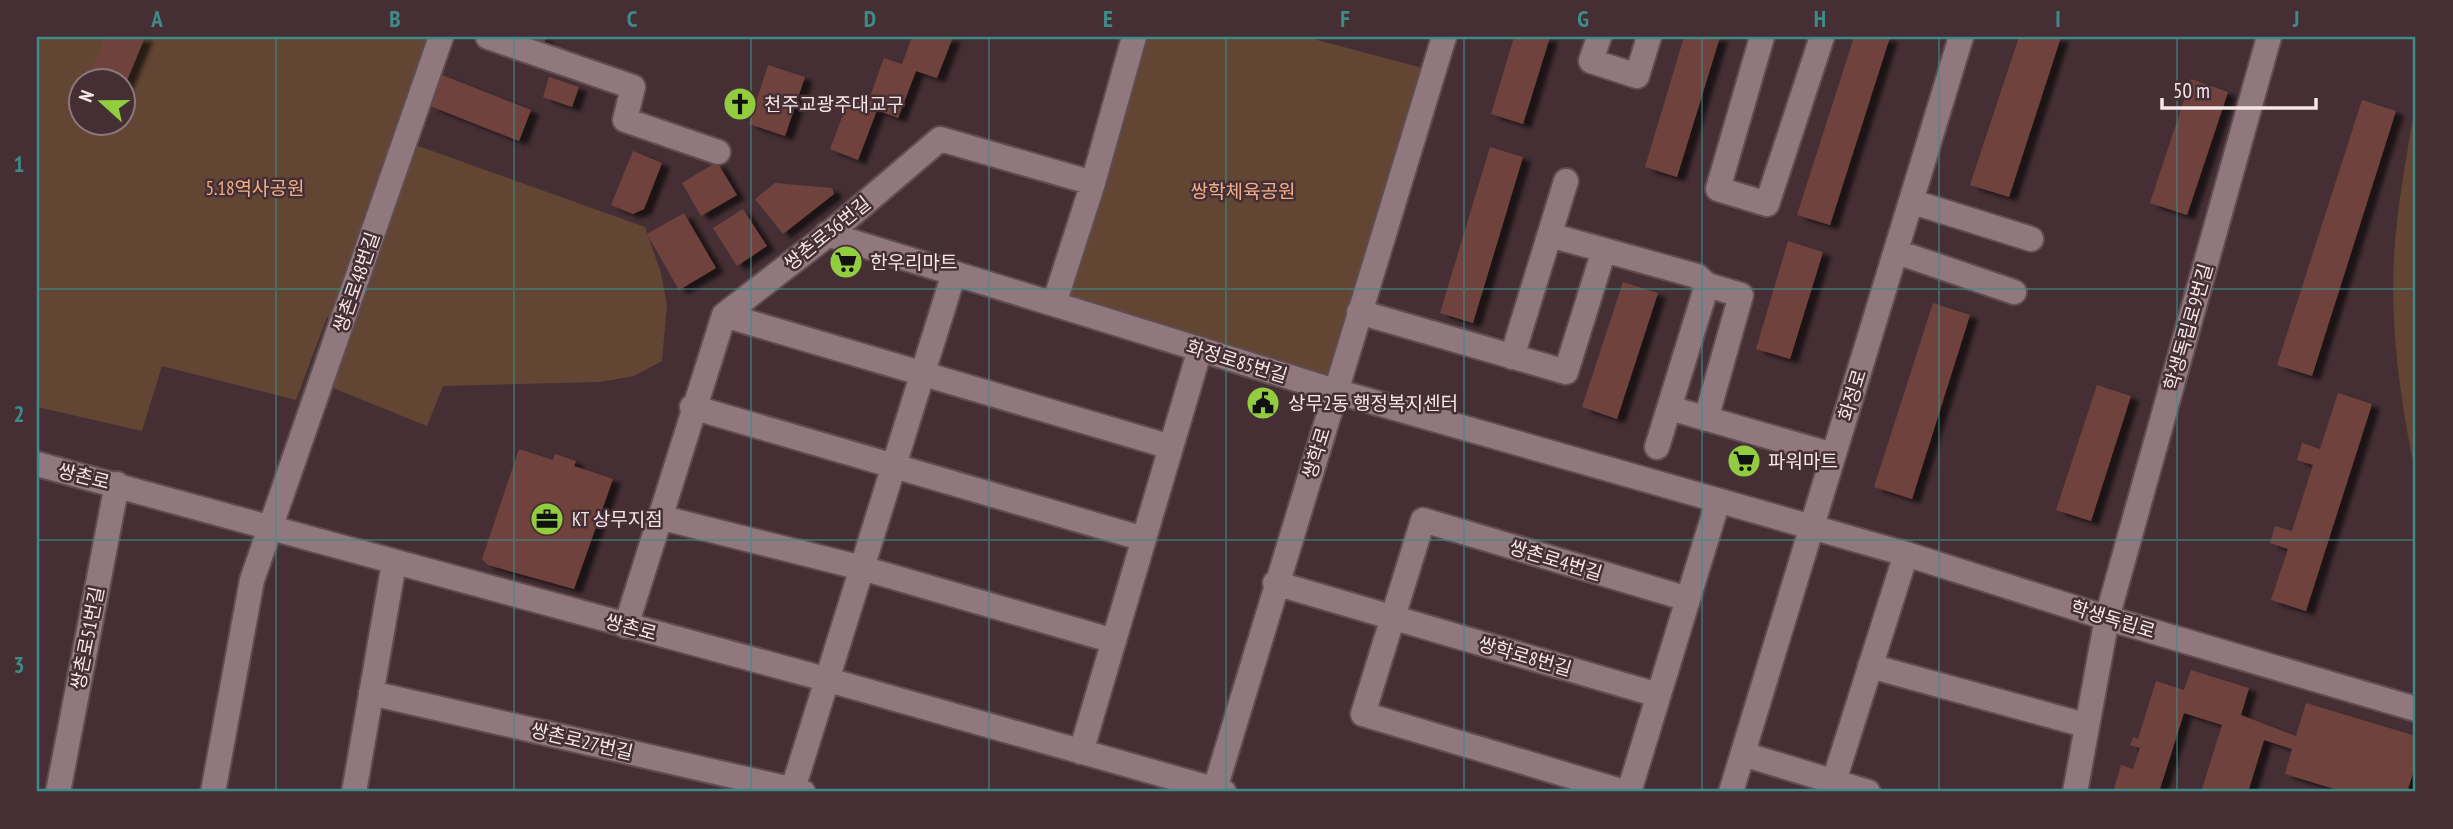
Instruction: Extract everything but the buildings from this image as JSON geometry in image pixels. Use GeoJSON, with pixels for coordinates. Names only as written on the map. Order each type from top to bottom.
{"type":"FeatureCollection","features":[{"type":"Feature","properties":{"kind":"street","name":"쌍촌로48번길"},"geometry":{"type":"LineString","coordinates":[[213,792],[252,580],[268,527],[441,37]]}},
{"type":"Feature","properties":{"kind":"street"},"geometry":{"type":"LineString","coordinates":[[488,37],[555,47],[633,88],[625,120],[718,152]]}},
{"type":"Feature","properties":{"kind":"street"},"geometry":{"type":"LineString","coordinates":[[1054,304],[1093,183],[1133,37]]}},
{"type":"Feature","properties":{"kind":"street","name":"쌍학로"},"geometry":{"type":"LineString","coordinates":[[1218,791],[1275,583],[1444,37]]}},
{"type":"Feature","properties":{"kind":"street"},"geometry":{"type":"LineString","coordinates":[[1598,37],[1591,61],[1637,76],[1649,37]]}},
{"type":"Feature","properties":{"kind":"street"},"geometry":{"type":"LineString","coordinates":[[1762,37],[1718,189],[1767,204],[1822,37]]}},
{"type":"Feature","properties":{"kind":"street","name":"화정로"},"geometry":{"type":"LineString","coordinates":[[1731,792],[1913,202],[1961,37]]}},
{"type":"Feature","properties":{"kind":"street","name":"학생독립로9번길"},"geometry":{"type":"LineString","coordinates":[[2075,792],[2085,725],[2107,618],[2269,37]]}},
{"type":"Feature","properties":{"kind":"street","name":"쌍촌로36번길"},"geometry":{"type":"LineString","coordinates":[[724,315],[827,234],[940,139],[1093,183]]}},
{"type":"Feature","properties":{"kind":"street"},"geometry":{"type":"LineString","coordinates":[[1512,357],[1566,181]]}},
{"type":"Feature","properties":{"kind":"street"},"geometry":{"type":"LineString","coordinates":[[1913,202],[2031,239]]}},
{"type":"Feature","properties":{"kind":"street","name":"화정로85번길"},"geometry":{"type":"LineString","coordinates":[[827,234],[1335,391],[1811,527]]}},
{"type":"Feature","properties":{"kind":"street"},"geometry":{"type":"LineString","coordinates":[[1550,234],[1697,276],[1707,285],[1741,295],[1706,419]]}},
{"type":"Feature","properties":{"kind":"street"},"geometry":{"type":"LineString","coordinates":[[1359,312],[1566,372],[1604,250]]}},
{"type":"Feature","properties":{"kind":"street"},"geometry":{"type":"LineString","coordinates":[[1897,252],[2014,292]]}},
{"type":"Feature","properties":{"kind":"street","name":"쌍촌로27번길"},"geometry":{"type":"LineString","coordinates":[[371,693],[796,791],[825,679],[954,273]]}},
{"type":"Feature","properties":{"kind":"street"},"geometry":{"type":"LineString","coordinates":[[1657,447],[1707,285]]}},
{"type":"Feature","properties":{"kind":"street"},"geometry":{"type":"LineString","coordinates":[[626,626],[692,407],[724,315],[1171,447]]}},
{"type":"Feature","properties":{"kind":"street"},"geometry":{"type":"LineString","coordinates":[[1081,752],[1200,349]]}},
{"type":"Feature","properties":{"kind":"street"},"geometry":{"type":"LineString","coordinates":[[692,407],[892,468],[1144,539]]}},
{"type":"Feature","properties":{"kind":"street"},"geometry":{"type":"LineString","coordinates":[[1670,408],[1833,455]]}},
{"type":"Feature","properties":{"kind":"street","name":"쌍촌로"},"geometry":{"type":"LineString","coordinates":[[37,464],[825,679],[1218,791]]}},
{"type":"Feature","properties":{"kind":"street","name":"쌍촌로51번길"},"geometry":{"type":"LineString","coordinates":[[58,792],[117,484]]}},
{"type":"Feature","properties":{"kind":"street"},"geometry":{"type":"LineString","coordinates":[[1393,618],[1363,714],[1626,792],[1718,501]]}},
{"type":"Feature","properties":{"kind":"street"},"geometry":{"type":"LineString","coordinates":[[659,517],[862,568],[1114,641]]}},
{"type":"Feature","properties":{"kind":"street","name":"쌍촌로4번길"},"geometry":{"type":"LineString","coordinates":[[1393,618],[1423,520],[1688,599]]}},
{"type":"Feature","properties":{"kind":"street","name":"학생독립로"},"geometry":{"type":"LineString","coordinates":[[1811,527],[2416,709]]}},
{"type":"Feature","properties":{"kind":"street"},"geometry":{"type":"LineString","coordinates":[[1834,781],[1906,554]]}},
{"type":"Feature","properties":{"kind":"street"},"geometry":{"type":"LineString","coordinates":[[354,792],[394,563]]}},
{"type":"Feature","properties":{"kind":"street","name":"쌍학로8번길"},"geometry":{"type":"LineString","coordinates":[[1275,583],[1658,695]]}},
{"type":"Feature","properties":{"kind":"street"},"geometry":{"type":"LineString","coordinates":[[1870,666],[2085,725]]}},
{"type":"Feature","properties":{"kind":"street"},"geometry":{"type":"LineString","coordinates":[[1743,754],[1868,792]]}},
{"type":"Feature","properties":{"kind":"green space","name":"5.18역사공원"},"geometry":{"type":"Polygon","coordinates":[[[37,37],[427,37],[393,137],[645,227],[661,273],[667,305],[662,361],[634,376],[600,382],[443,386],[427,426],[328,386],[349,324],[327,317],[296,400],[162,366],[142,431],[37,407],[37,37]]]}},
{"type":"Feature","properties":{"kind":"green space","name":"쌍학체육공원"},"geometry":{"type":"Polygon","coordinates":[[[1134,37],[1306,37],[1434,71],[1335,391],[1054,304],[1134,37]]]}},
{"type":"Feature","properties":{"kind":"green space"},"geometry":{"type":"Polygon","coordinates":[[[2416,98],[2416,476],[2398,368],[2393,285],[2398,217],[2416,98]]]}},
{"type":"Feature","properties":{"kind":"place","name":"천주교광주대교구"},"geometry":{"type":"Point","coordinates":[740,104]}},
{"type":"Feature","properties":{"kind":"place","name":"한우리마트"},"geometry":{"type":"Point","coordinates":[846,262]}},
{"type":"Feature","properties":{"kind":"place","name":"상무2동 행정복지센터"},"geometry":{"type":"Point","coordinates":[1263,403]}},
{"type":"Feature","properties":{"kind":"place","name":"파워마트"},"geometry":{"type":"Point","coordinates":[1744,461]}},
{"type":"Feature","properties":{"kind":"place","name":"KT 상무지점"},"geometry":{"type":"Point","coordinates":[547,519]}}]}
